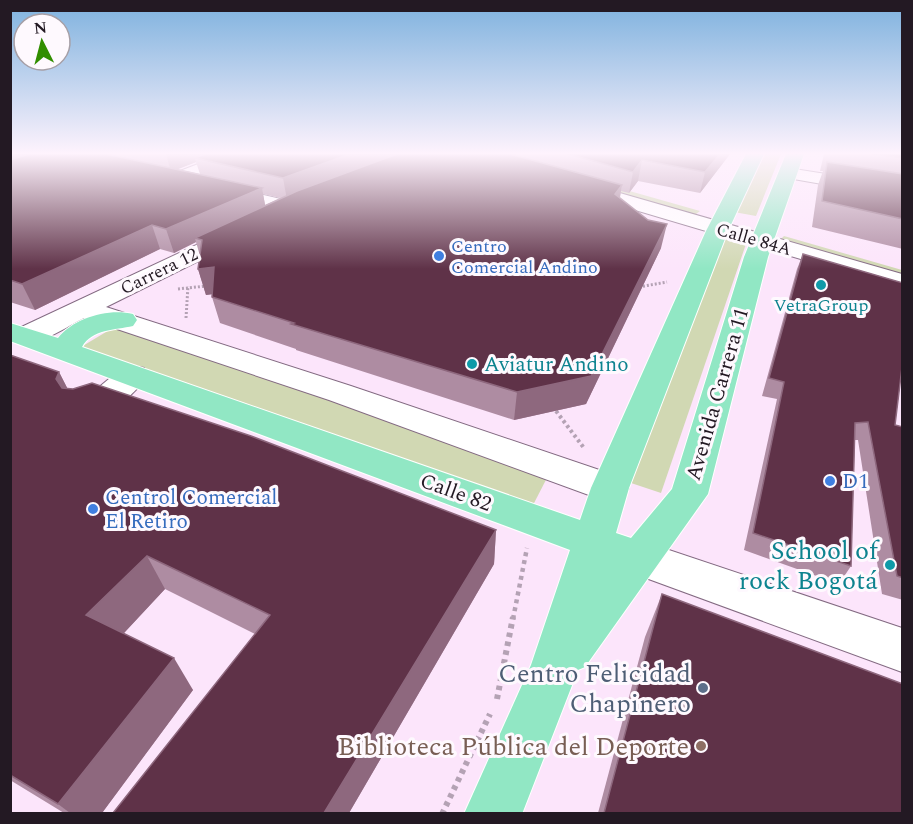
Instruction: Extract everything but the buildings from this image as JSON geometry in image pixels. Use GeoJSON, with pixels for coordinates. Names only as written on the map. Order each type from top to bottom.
{"type":"FeatureCollection","features":[{"type":"Feature","properties":{"kind":"main road","name":"Avenida Carrera 11"},"geometry":{"type":"LineString","coordinates":[[494,813],[554,669],[610,488],[736,192]]}},
{"type":"Feature","properties":{"kind":"main road","name":"Avenida Carrera 11"},"geometry":{"type":"LineString","coordinates":[[554,669],[689,494],[764,233],[780,192]]}},
{"type":"Feature","properties":{"kind":"main road"},"geometry":{"type":"LineString","coordinates":[[66,351],[73,337],[83,330],[123,320]]}},
{"type":"Feature","properties":{"kind":"main road","name":"Calle 82"},"geometry":{"type":"LineString","coordinates":[[18,334],[639,558]]}},
{"type":"Feature","properties":{"kind":"street"},"geometry":{"type":"LineString","coordinates":[[228,192],[278,204]]}},
{"type":"Feature","properties":{"kind":"street","name":"Calle 84A"},"geometry":{"type":"LineString","coordinates":[[622,192],[764,233],[903,264]]}},
{"type":"Feature","properties":{"kind":"street","name":"Carrera 12"},"geometry":{"type":"LineString","coordinates":[[18,334],[82,308],[304,203]]}},
{"type":"Feature","properties":{"kind":"street","name":"Calle 84A"},"geometry":{"type":"LineString","coordinates":[[764,233],[903,282]]}},
{"type":"Feature","properties":{"kind":"street"},"geometry":{"type":"LineString","coordinates":[[82,308],[123,320],[610,488]]}},
{"type":"Feature","properties":{"kind":"street"},"geometry":{"type":"LineString","coordinates":[[92,411],[133,375]]}},
{"type":"Feature","properties":{"kind":"street","name":"Calle 82"},"geometry":{"type":"LineString","coordinates":[[639,558],[903,650]]}},
{"type":"Feature","properties":{"kind":"path"},"geometry":{"type":"LineString","coordinates":[[636,287],[698,278]]}},
{"type":"Feature","properties":{"kind":"path"},"geometry":{"type":"LineString","coordinates":[[185,328],[188,288],[207,286]]}},
{"type":"Feature","properties":{"kind":"path"},"geometry":{"type":"LineString","coordinates":[[556,411],[587,453]]}},
{"type":"Feature","properties":{"kind":"path"},"geometry":{"type":"LineString","coordinates":[[442,813],[497,698],[533,520]]}},
{"type":"Feature","properties":{"kind":"green space"},"geometry":{"type":"Polygon","coordinates":[[[617,192],[635,192],[700,211],[692,217],[617,192]]]}},
{"type":"Feature","properties":{"kind":"green space"},"geometry":{"type":"Polygon","coordinates":[[[743,192],[765,192],[756,216],[734,212],[743,192]]]}},
{"type":"Feature","properties":{"kind":"green space"},"geometry":{"type":"Polygon","coordinates":[[[724,234],[747,241],[661,493],[625,481],[724,234]]]}},
{"type":"Feature","properties":{"kind":"green space"},"geometry":{"type":"Polygon","coordinates":[[[784,236],[902,270],[902,278],[778,242],[784,236]]]}},
{"type":"Feature","properties":{"kind":"green space"},"geometry":{"type":"Polygon","coordinates":[[[116,326],[550,472],[531,509],[81,347],[116,326]]]}},
{"type":"Feature","properties":{"kind":"place","name":"Centro Comercial Andino"},"geometry":{"type":"Point","coordinates":[439,256]}},
{"type":"Feature","properties":{"kind":"place","name":"VetraGroup"},"geometry":{"type":"Point","coordinates":[821,285]}},
{"type":"Feature","properties":{"kind":"place","name":"Aviatur Andino"},"geometry":{"type":"Point","coordinates":[472,364]}},
{"type":"Feature","properties":{"kind":"place","name":"D1"},"geometry":{"type":"Point","coordinates":[830,481]}},
{"type":"Feature","properties":{"kind":"place","name":"Centrol Comercial El Retiro"},"geometry":{"type":"Point","coordinates":[93,509]}},
{"type":"Feature","properties":{"kind":"place","name":"School of rock Bogotá"},"geometry":{"type":"Point","coordinates":[890,565]}},
{"type":"Feature","properties":{"kind":"place","name":"Centro Felicidad Chapinero"},"geometry":{"type":"Point","coordinates":[703,688]}},
{"type":"Feature","properties":{"kind":"place","name":"Biblioteca Pública del Deporte"},"geometry":{"type":"Point","coordinates":[701,746]}}]}
